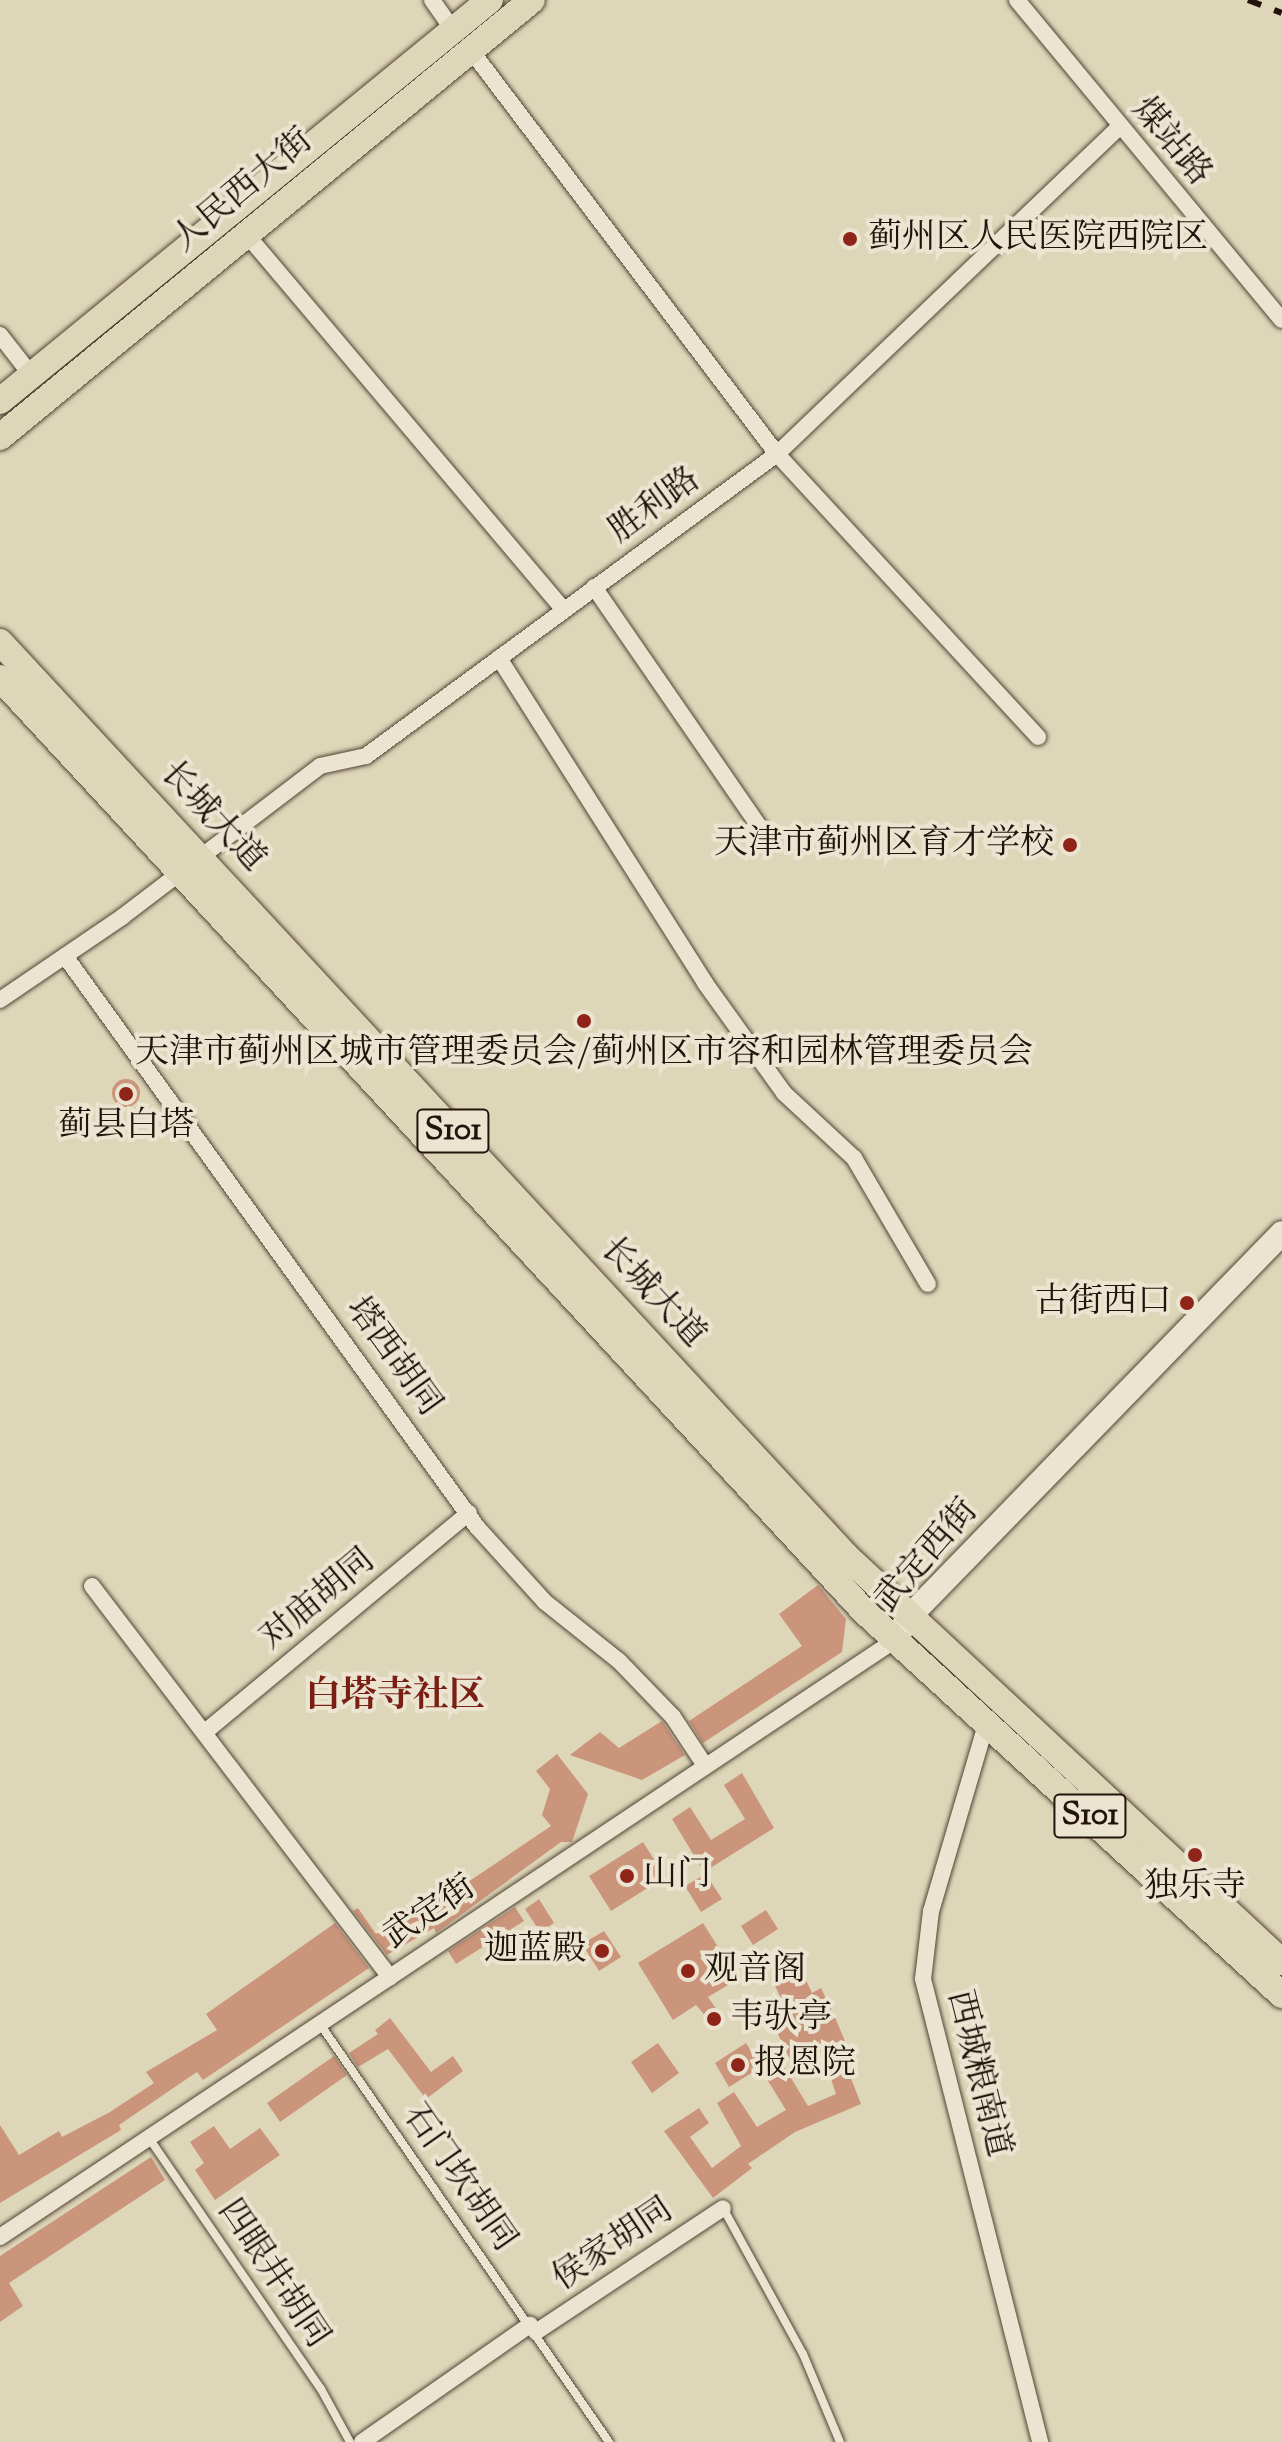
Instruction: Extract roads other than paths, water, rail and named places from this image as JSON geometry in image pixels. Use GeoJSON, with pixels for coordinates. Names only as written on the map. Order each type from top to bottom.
{"type":"FeatureCollection","features":[{"type":"Feature","properties":{"kind":"main road","name":"人民西大街"},"geometry":{"type":"LineString","coordinates":[[0,437],[247,235],[461,39],[490,0]]}},
{"type":"Feature","properties":{"kind":"main road","name":"人民西大街"},"geometry":{"type":"LineString","coordinates":[[0,401],[461,39],[532,0]]}},
{"type":"Feature","properties":{"kind":"main road","name":"长城大道"},"geometry":{"type":"LineString","coordinates":[[0,642],[190,863],[755,1497],[895,1640],[987,1721],[1282,1995]]}},
{"type":"Feature","properties":{"kind":"main road","name":"长城大道"},"geometry":{"type":"LineString","coordinates":[[0,678],[190,863],[846,1556],[1282,1962]]}},
{"type":"Feature","properties":{"kind":"street"},"geometry":{"type":"LineString","coordinates":[[432,0],[777,454],[1038,737]]}},
{"type":"Feature","properties":{"kind":"street","name":"煤站路"},"geometry":{"type":"LineString","coordinates":[[1017,0],[1119,127],[1282,320]]}},
{"type":"Feature","properties":{"kind":"street","name":"胜利路"},"geometry":{"type":"LineString","coordinates":[[0,1000],[65,956],[320,766],[366,756],[562,608],[777,454],[1119,127]]}},
{"type":"Feature","properties":{"kind":"street"},"geometry":{"type":"LineString","coordinates":[[247,235],[562,608]]}},
{"type":"Feature","properties":{"kind":"street"},"geometry":{"type":"LineString","coordinates":[[0,335],[32,376]]}},
{"type":"Feature","properties":{"kind":"street"},"geometry":{"type":"LineString","coordinates":[[594,587],[769,841]]}},
{"type":"Feature","properties":{"kind":"street"},"geometry":{"type":"LineString","coordinates":[[499,658],[705,983],[784,1093],[854,1158],[928,1284]]}},
{"type":"Feature","properties":{"kind":"street","name":"塔西胡同"},"geometry":{"type":"LineString","coordinates":[[65,956],[469,1513],[545,1602],[619,1661],[673,1717],[704,1764]]}},
{"type":"Feature","properties":{"kind":"street","name":"武定西街"},"geometry":{"type":"LineString","coordinates":[[914,1622],[1282,1233]]}},
{"type":"Feature","properties":{"kind":"street","name":"武定西街"},"geometry":{"type":"LineString","coordinates":[[895,1640],[1282,1249]]}},
{"type":"Feature","properties":{"kind":"street","name":"对庙胡同"},"geometry":{"type":"LineString","coordinates":[[205,1732],[469,1513]]}},
{"type":"Feature","properties":{"kind":"street"},"geometry":{"type":"LineString","coordinates":[[92,1586],[390,1977]]}},
{"type":"Feature","properties":{"kind":"street","name":"武定街"},"geometry":{"type":"LineString","coordinates":[[0,2237],[704,1764],[895,1640]]}},
{"type":"Feature","properties":{"kind":"street","name":"西城粮南道"},"geometry":{"type":"LineString","coordinates":[[987,1721],[931,1911],[923,1979],[1040,2442]]}},
{"type":"Feature","properties":{"kind":"street","name":"侯家胡同"},"geometry":{"type":"LineString","coordinates":[[362,2442],[533,2328],[723,2208]]}},
{"type":"Feature","properties":{"kind":"lane","name":"石门坎胡同"},"geometry":{"type":"LineString","coordinates":[[320,2024],[609,2442]]}},
{"type":"Feature","properties":{"kind":"lane","name":"四眼井胡同"},"geometry":{"type":"LineString","coordinates":[[149,2138],[321,2389],[350,2442]]}},
{"type":"Feature","properties":{"kind":"lane"},"geometry":{"type":"LineString","coordinates":[[723,2208],[803,2354],[840,2442]]}},
{"type":"Feature","properties":{"kind":"railway"},"geometry":{"type":"LineString","coordinates":[[1248,0],[1282,13]]}},
{"type":"Feature","properties":{"kind":"place","name":"蓟州区人民医院西院区"},"geometry":{"type":"Point","coordinates":[850,239]}},
{"type":"Feature","properties":{"kind":"place","name":"天津市蓟州区育才学校"},"geometry":{"type":"Point","coordinates":[1070,845]}},
{"type":"Feature","properties":{"kind":"place","name":"天津市蓟州区城市管理委员会/蓟州区市容和园林管理委员会"},"geometry":{"type":"Point","coordinates":[584,1021]}},
{"type":"Feature","properties":{"kind":"place","name":"蓟县白塔"},"geometry":{"type":"Point","coordinates":[126,1094]}},
{"type":"Feature","properties":{"kind":"place","name":"古街西口"},"geometry":{"type":"Point","coordinates":[1187,1303]}},
{"type":"Feature","properties":{"kind":"place","name":"独乐寺"},"geometry":{"type":"Point","coordinates":[1195,1855]}},
{"type":"Feature","properties":{"kind":"place","name":"山门"},"geometry":{"type":"Point","coordinates":[627,1876]}},
{"type":"Feature","properties":{"kind":"place","name":"迦蓝殿"},"geometry":{"type":"Point","coordinates":[602,1951]}},
{"type":"Feature","properties":{"kind":"place","name":"观音阁"},"geometry":{"type":"Point","coordinates":[688,1971]}},
{"type":"Feature","properties":{"kind":"place","name":"韦驮亭"},"geometry":{"type":"Point","coordinates":[714,2019]}},
{"type":"Feature","properties":{"kind":"place","name":"报恩院"},"geometry":{"type":"Point","coordinates":[738,2065]}},
{"type":"Feature","properties":{"kind":"district","name":"白塔寺社区"},"geometry":{"type":"Point","coordinates":[395,1698]}}]}
